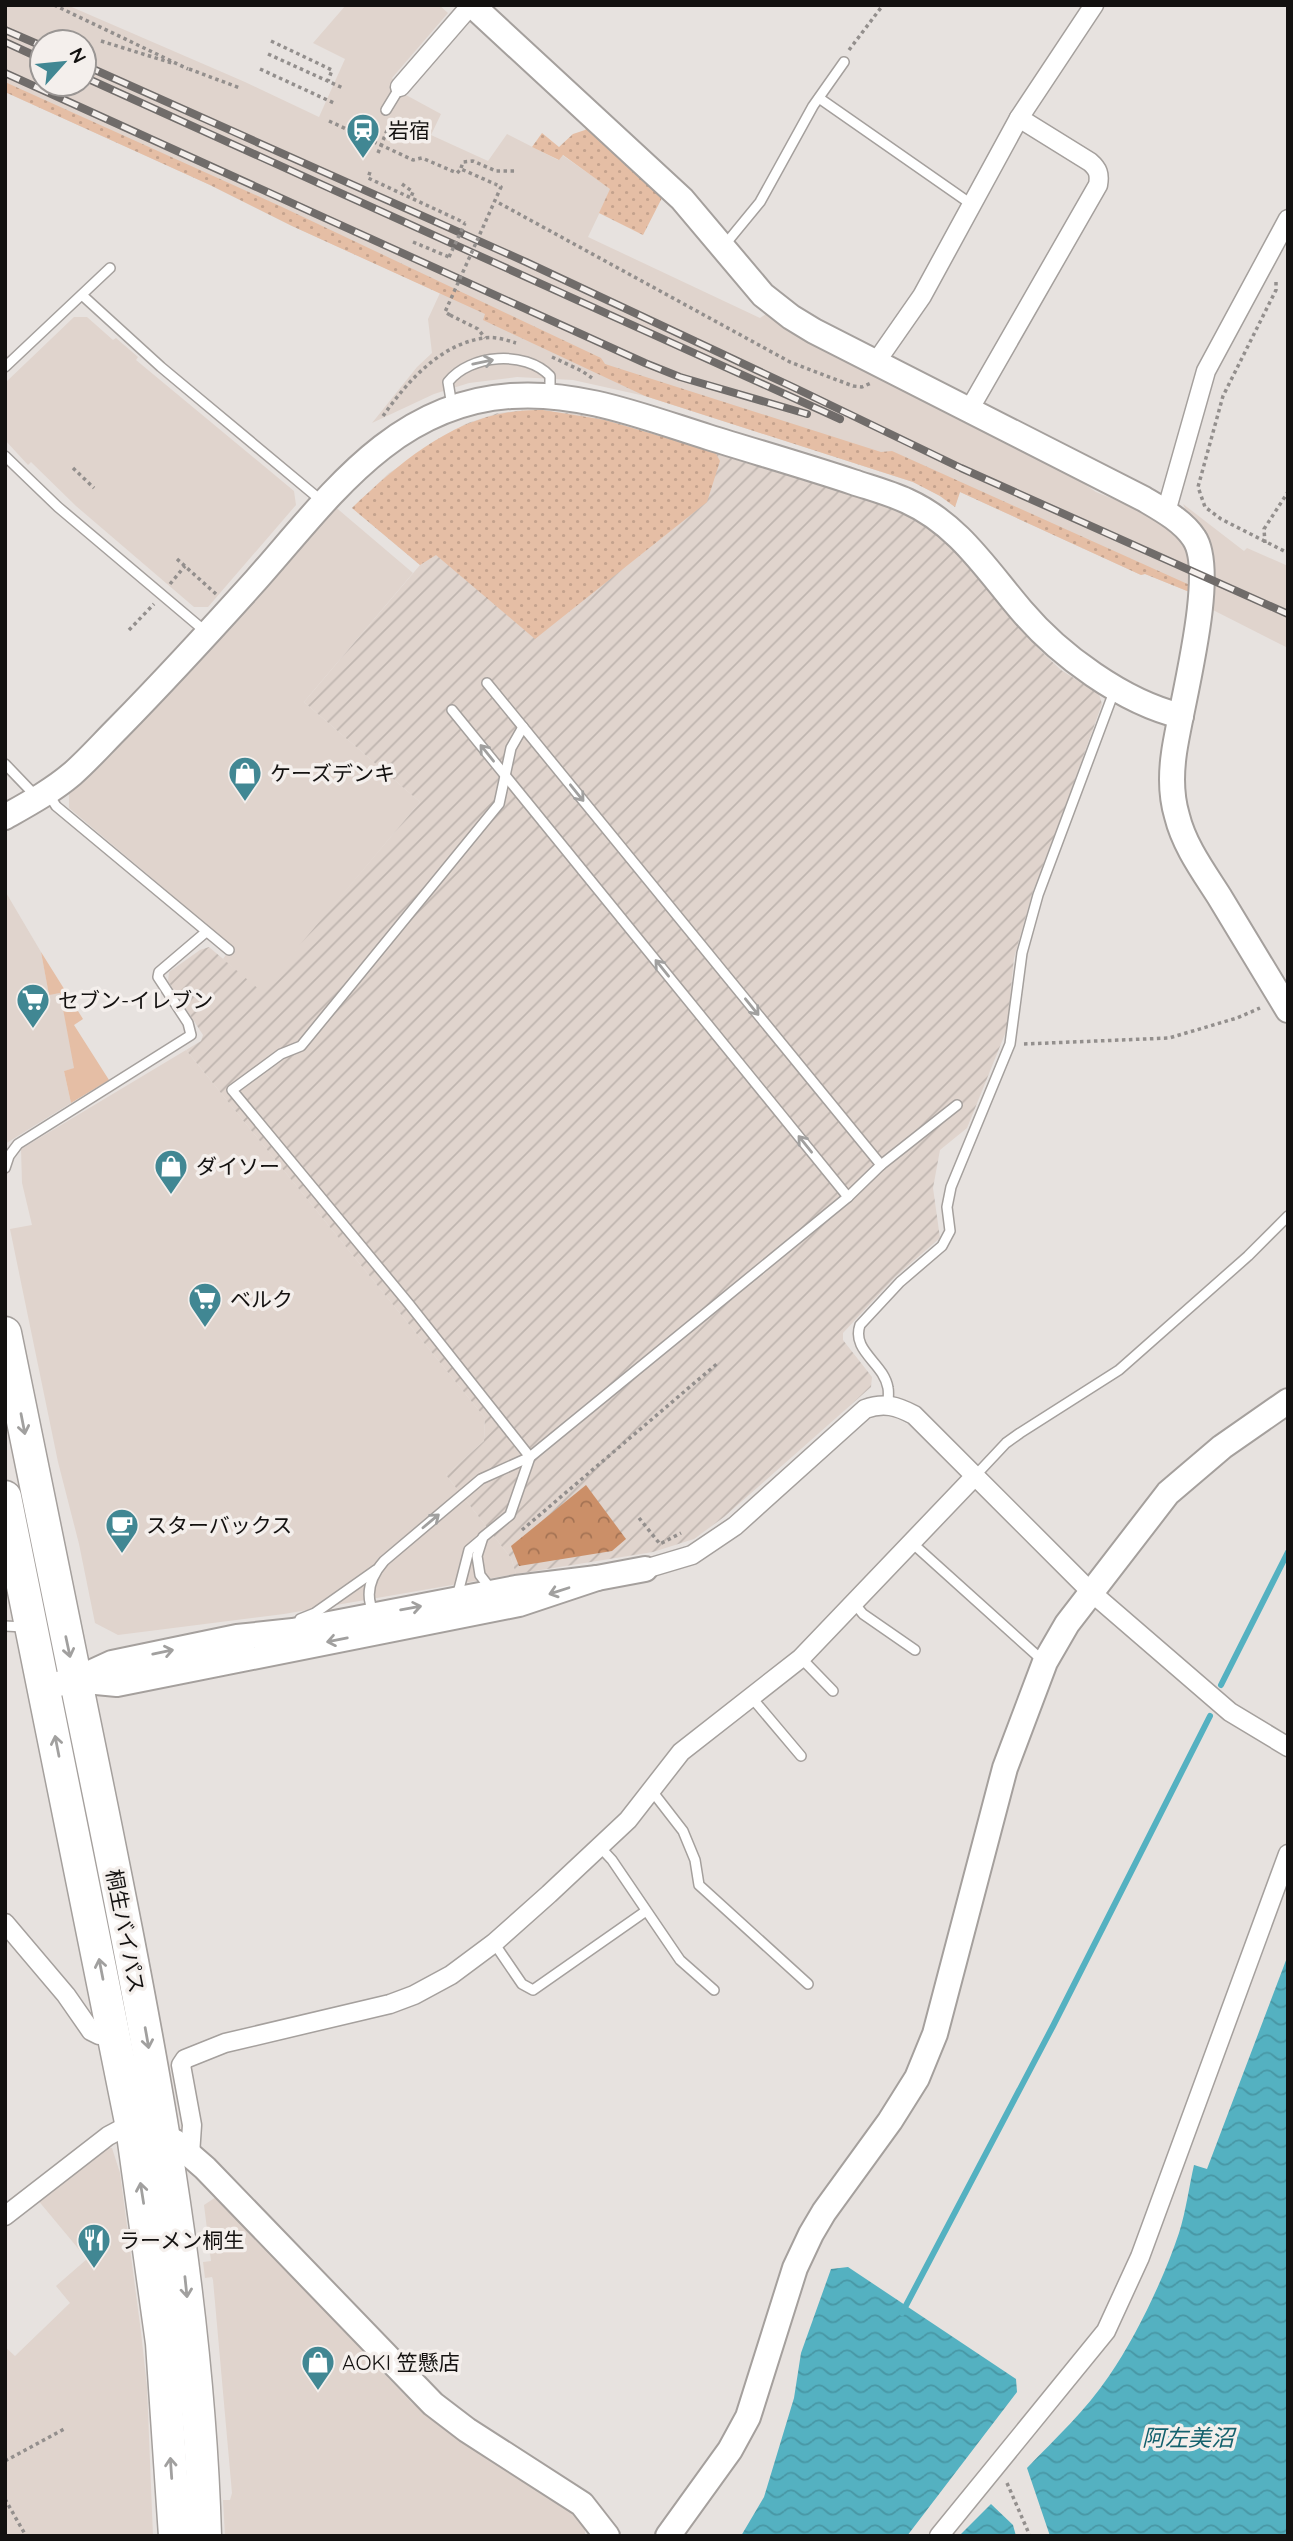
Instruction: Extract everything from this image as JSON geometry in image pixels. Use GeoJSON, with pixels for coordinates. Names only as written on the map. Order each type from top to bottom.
{"type":"FeatureCollection","features":[{"type":"Feature","properties":{"kind":"highway","name":"桐生バイパス"},"geometry":{"type":"LineString","coordinates":[[5,1333],[138,1984],[164,2135],[193,2348],[205,2536]]}},
{"type":"Feature","properties":{"kind":"highway","name":"桐生バイパス"},"geometry":{"type":"LineString","coordinates":[[5,1497],[19,1626],[44,1687],[132,2127],[162,2343],[175,2536]]}},
{"type":"Feature","properties":{"kind":"street"},"geometry":{"type":"LineString","coordinates":[[400,87],[471,5],[682,199],[749,281],[776,307],[814,331],[1166,512],[1195,538],[1203,564],[1189,680],[1172,776],[1174,804],[1181,830],[1284,1004]]}},
{"type":"Feature","properties":{"kind":"street"},"geometry":{"type":"LineString","coordinates":[[876,362],[922,296],[1019,118],[1094,5]]}},
{"type":"Feature","properties":{"kind":"street"},"geometry":{"type":"LineString","coordinates":[[969,410],[1098,185],[1100,176],[1097,168],[1090,162],[1019,118]]}},
{"type":"Feature","properties":{"kind":"street"},"geometry":{"type":"LineString","coordinates":[[1166,512],[1206,371],[1288,219]]}},
{"type":"Feature","properties":{"kind":"street"},"geometry":{"type":"LineString","coordinates":[[5,817],[71,775],[208,633],[364,460],[419,421],[453,408],[509,396],[591,402],[905,499],[954,531],[1039,630],[1064,652],[1116,687],[1162,711],[1181,716]]}},
{"type":"Feature","properties":{"kind":"street"},"geometry":{"type":"LineString","coordinates":[[668,2536],[730,2450],[748,2417],[794,2268],[811,2234],[917,2078],[935,2034],[1006,1768],[1045,1662],[1067,1624],[1168,1493],[1222,1447],[1288,1401]]}},
{"type":"Feature","properties":{"kind":"street"},"geometry":{"type":"LineString","coordinates":[[448,1610],[495,1592],[645,1569],[692,1555],[735,1525],[865,1409],[888,1405],[914,1415],[1091,1592],[1230,1712],[1288,1747]]}},
{"type":"Feature","properties":{"kind":"street"},"geometry":{"type":"LineString","coordinates":[[190,2155],[192,2125],[181,2065],[185,2059],[225,2043],[390,2004],[414,1995],[451,1975],[494,1943],[628,1820],[681,1752],[801,1658],[975,1476]]}},
{"type":"Feature","properties":{"kind":"street"},"geometry":{"type":"LineString","coordinates":[[75,1680],[117,1684],[383,1622],[448,1610],[519,1604],[597,1578]]}},
{"type":"Feature","properties":{"kind":"street"},"geometry":{"type":"LineString","coordinates":[[44,1687],[75,1680],[112,1663],[237,1637],[383,1622]]}},
{"type":"Feature","properties":{"kind":"street"},"geometry":{"type":"LineString","coordinates":[[939,2536],[1106,2331],[1140,2258],[1288,1854]]}},
{"type":"Feature","properties":{"kind":"street"},"geometry":{"type":"LineString","coordinates":[[5,1923],[66,1995],[91,2031],[99,2035],[113,2035]]}},
{"type":"Feature","properties":{"kind":"street"},"geometry":{"type":"LineString","coordinates":[[5,2216],[108,2136],[123,2128],[132,2127],[164,2135],[190,2155],[433,2404],[467,2430],[582,2504],[607,2536]]}},
{"type":"Feature","properties":{"kind":"lane"},"geometry":{"type":"LineString","coordinates":[[722,248],[760,202],[819,98],[844,62]]}},
{"type":"Feature","properties":{"kind":"lane"},"geometry":{"type":"LineString","coordinates":[[386,110],[400,87]]}},
{"type":"Feature","properties":{"kind":"lane"},"geometry":{"type":"LineString","coordinates":[[819,98],[971,204]]}},
{"type":"Feature","properties":{"kind":"lane"},"geometry":{"type":"LineString","coordinates":[[5,367],[110,268]]}},
{"type":"Feature","properties":{"kind":"lane"},"geometry":{"type":"LineString","coordinates":[[82,295],[161,368],[324,504]]}},
{"type":"Feature","properties":{"kind":"lane"},"geometry":{"type":"LineString","coordinates":[[453,408],[448,389],[448,382],[452,377],[468,366],[501,359],[517,360],[541,368],[550,376],[550,397]]}},
{"type":"Feature","properties":{"kind":"lane"},"geometry":{"type":"LineString","coordinates":[[5,456],[58,507],[198,628],[208,633]]}},
{"type":"Feature","properties":{"kind":"lane"},"geometry":{"type":"LineString","coordinates":[[487,683],[881,1165]]}},
{"type":"Feature","properties":{"kind":"lane"},"geometry":{"type":"LineString","coordinates":[[888,1405],[888,1386],[882,1373],[857,1340],[857,1333],[860,1325],[900,1282],[942,1246],[950,1231],[947,1207],[951,1187],[1010,1044],[1022,953],[1038,895],[1116,687]]}},
{"type":"Feature","properties":{"kind":"lane"},"geometry":{"type":"LineString","coordinates":[[452,710],[848,1197]]}},
{"type":"Feature","properties":{"kind":"lane"},"geometry":{"type":"LineString","coordinates":[[523,727],[511,748],[499,804],[301,1046],[281,1054],[232,1090],[409,1304],[530,1457]]}},
{"type":"Feature","properties":{"kind":"lane"},"geometry":{"type":"LineString","coordinates":[[5,764],[29,789],[56,806],[229,950]]}},
{"type":"Feature","properties":{"kind":"lane"},"geometry":{"type":"LineString","coordinates":[[5,1168],[18,1143],[191,1035],[188,1023],[158,977],[159,972],[206,932]]}},
{"type":"Feature","properties":{"kind":"lane"},"geometry":{"type":"LineString","coordinates":[[237,1637],[315,1613],[377,1569],[481,1479],[530,1457],[957,1105]]}},
{"type":"Feature","properties":{"kind":"lane"},"geometry":{"type":"LineString","coordinates":[[975,1476],[1006,1443],[1119,1370],[1248,1256],[1288,1216]]}},
{"type":"Feature","properties":{"kind":"lane"},"geometry":{"type":"LineString","coordinates":[[448,1610],[459,1589],[469,1550],[510,1514],[530,1457]]}},
{"type":"Feature","properties":{"kind":"lane"},"geometry":{"type":"LineString","coordinates":[[483,1537],[477,1556],[480,1576],[484,1584],[495,1592]]}},
{"type":"Feature","properties":{"kind":"lane"},"geometry":{"type":"LineString","coordinates":[[911,1542],[1045,1662]]}},
{"type":"Feature","properties":{"kind":"lane"},"geometry":{"type":"LineString","coordinates":[[377,1569],[369,1590],[369,1603],[383,1622]]}},
{"type":"Feature","properties":{"kind":"lane"},"geometry":{"type":"LineString","coordinates":[[854,1602],[863,1614],[915,1650]]}},
{"type":"Feature","properties":{"kind":"lane"},"geometry":{"type":"LineString","coordinates":[[801,1658],[833,1691]]}},
{"type":"Feature","properties":{"kind":"lane"},"geometry":{"type":"LineString","coordinates":[[752,1698],[801,1756]]}},
{"type":"Feature","properties":{"kind":"lane"},"geometry":{"type":"LineString","coordinates":[[652,1791],[683,1831],[695,1860],[699,1885],[808,1984]]}},
{"type":"Feature","properties":{"kind":"lane"},"geometry":{"type":"LineString","coordinates":[[600,1847],[680,1960],[714,1990]]}},
{"type":"Feature","properties":{"kind":"lane"},"geometry":{"type":"LineString","coordinates":[[494,1943],[522,1984],[533,1990],[646,1911]]}},
{"type":"Feature","properties":{"kind":"path"},"geometry":{"type":"LineString","coordinates":[[54,5],[188,69]]}},
{"type":"Feature","properties":{"kind":"path"},"geometry":{"type":"LineString","coordinates":[[844,62],[849,50],[883,5]]}},
{"type":"Feature","properties":{"kind":"path"},"geometry":{"type":"LineString","coordinates":[[101,41],[240,88]]}},
{"type":"Feature","properties":{"kind":"path"},"geometry":{"type":"LineString","coordinates":[[271,41],[332,70],[328,81]]}},
{"type":"Feature","properties":{"kind":"path"},"geometry":{"type":"LineString","coordinates":[[268,54],[343,88]]}},
{"type":"Feature","properties":{"kind":"path"},"geometry":{"type":"LineString","coordinates":[[260,69],[336,104]]}},
{"type":"Feature","properties":{"kind":"path"},"geometry":{"type":"LineString","coordinates":[[329,121],[413,160],[422,158],[457,173],[463,163],[473,161],[496,171],[515,171]]}},
{"type":"Feature","properties":{"kind":"path"},"geometry":{"type":"LineString","coordinates":[[378,153],[388,128]]}},
{"type":"Feature","properties":{"kind":"path"},"geometry":{"type":"LineString","coordinates":[[410,166],[413,160]]}},
{"type":"Feature","properties":{"kind":"path"},"geometry":{"type":"LineString","coordinates":[[461,169],[501,187],[445,312],[478,329],[485,338]]}},
{"type":"Feature","properties":{"kind":"path"},"geometry":{"type":"LineString","coordinates":[[370,172],[368,178],[465,223],[449,257],[414,242]]}},
{"type":"Feature","properties":{"kind":"path"},"geometry":{"type":"LineString","coordinates":[[402,184],[413,192],[411,197]]}},
{"type":"Feature","properties":{"kind":"path"},"geometry":{"type":"LineString","coordinates":[[499,203],[790,362],[862,387],[874,380],[876,362]]}},
{"type":"Feature","properties":{"kind":"path"},"geometry":{"type":"LineString","coordinates":[[1261,321],[1223,396],[1198,487],[1205,507],[1221,519],[1288,553]]}},
{"type":"Feature","properties":{"kind":"path"},"geometry":{"type":"LineString","coordinates":[[73,468],[94,488]]}},
{"type":"Feature","properties":{"kind":"path"},"geometry":{"type":"LineString","coordinates":[[1265,543],[1264,529],[1288,492]]}},
{"type":"Feature","properties":{"kind":"path"},"geometry":{"type":"LineString","coordinates":[[177,559],[223,600]]}},
{"type":"Feature","properties":{"kind":"path"},"geometry":{"type":"LineString","coordinates":[[168,586],[185,566]]}},
{"type":"Feature","properties":{"kind":"path"},"geometry":{"type":"LineString","coordinates":[[129,630],[155,603]]}},
{"type":"Feature","properties":{"kind":"path"},"geometry":{"type":"LineString","coordinates":[[1010,1044],[1169,1038],[1284,1004]]}},
{"type":"Feature","properties":{"kind":"path"},"geometry":{"type":"LineString","coordinates":[[522,1530],[719,1362]]}},
{"type":"Feature","properties":{"kind":"path"},"geometry":{"type":"LineString","coordinates":[[639,1518],[660,1544],[681,1533]]}},
{"type":"Feature","properties":{"kind":"path"},"geometry":{"type":"LineString","coordinates":[[5,2461],[66,2428]]}},
{"type":"Feature","properties":{"kind":"path"},"geometry":{"type":"LineString","coordinates":[[1005,2479],[1030,2536]]}},
{"type":"Feature","properties":{"kind":"path"},"geometry":{"type":"LineString","coordinates":[[5,2499],[26,2536]]}},
{"type":"Feature","properties":{"kind":"shaded area"},"geometry":{"type":"Polygon","coordinates":[[[5,5],[67,5],[319,117],[345,59],[313,43],[346,5],[439,5],[448,13],[392,78],[406,95],[441,114],[431,135],[488,161],[507,134],[558,160],[562,155],[611,189],[588,237],[760,318],[766,314],[781,325],[1063,469],[1096,492],[1138,509],[1174,532],[1189,550],[1192,593],[1145,574],[1141,575],[960,492],[955,507],[913,482],[645,396],[573,380],[517,377],[469,383],[434,394],[372,423],[417,367],[432,353],[428,319],[440,293],[292,226],[210,185],[5,92],[5,5]]]}},
{"type":"Feature","properties":{"kind":"shaded area"},"geometry":{"type":"Polygon","coordinates":[[[5,82],[28,92],[28,98],[40,98],[280,206],[601,358],[605,364],[881,452],[892,451],[1192,586],[1192,593],[1145,574],[1141,575],[960,492],[955,507],[913,482],[645,396],[483,320],[485,314],[5,92],[5,82]]]}},
{"type":"Feature","properties":{"kind":"shaded area"},"geometry":{"type":"Polygon","coordinates":[[[590,125],[663,196],[643,235],[599,213],[610,189],[563,155],[559,160],[532,147],[542,133],[559,147],[573,134],[590,125]]]}},
{"type":"Feature","properties":{"kind":"shaded area"},"geometry":{"type":"Polygon","coordinates":[[[74,317],[87,317],[113,340],[116,338],[138,357],[136,360],[294,491],[296,505],[208,607],[194,607],[76,506],[31,462],[28,465],[5,440],[5,383],[74,317]]]}},
{"type":"Feature","properties":{"kind":"shaded area"},"geometry":{"type":"Polygon","coordinates":[[[525,410],[571,413],[605,420],[889,506],[929,528],[957,550],[1040,650],[1061,670],[1099,694],[1102,704],[1033,891],[1014,958],[1007,1029],[967,1128],[940,1150],[933,1188],[940,1238],[895,1277],[843,1333],[843,1340],[872,1377],[871,1387],[724,1517],[694,1539],[653,1552],[516,1574],[511,1558],[446,1475],[484,1441],[485,1418],[186,1050],[201,1041],[203,1035],[168,981],[169,972],[200,950],[209,947],[261,991],[420,802],[304,702],[420,565],[352,508],[389,473],[465,424],[498,413],[525,410]]]}},
{"type":"Feature","properties":{"kind":"shaded area"},"geometry":{"type":"Polygon","coordinates":[[[543,410],[605,420],[715,452],[720,461],[707,502],[535,639],[436,555],[420,565],[352,508],[394,470],[438,439],[462,426],[487,417],[543,410]]]}},
{"type":"Feature","properties":{"kind":"shaded area"},"geometry":{"type":"Polygon","coordinates":[[[1183,504],[1244,551],[1247,548],[1288,566],[1288,648],[1209,608],[1213,555],[1206,535],[1187,513],[1183,504]]]}},
{"type":"Feature","properties":{"kind":"shaded area","name":"ケーズデンキ"},"geometry":{"type":"Polygon","coordinates":[[[333,505],[413,573],[304,702],[420,802],[261,992],[223,959],[232,946],[69,808],[69,790],[333,505]]]}},
{"type":"Feature","properties":{"kind":"shaded area"},"geometry":{"type":"Polygon","coordinates":[[[5,891],[41,952],[49,994],[60,993],[75,1068],[64,1071],[71,1103],[5,1144],[5,891]]]}},
{"type":"Feature","properties":{"kind":"shaded area"},"geometry":{"type":"Polygon","coordinates":[[[41,952],[83,1019],[74,1025],[109,1080],[71,1103],[64,1071],[74,1068],[60,993],[49,995],[41,952]]]}},
{"type":"Feature","properties":{"kind":"shaded area"},"geometry":{"type":"Polygon","coordinates":[[[186,1050],[485,1418],[484,1441],[446,1475],[511,1558],[516,1574],[284,1614],[118,1635],[95,1623],[79,1544],[58,1462],[10,1229],[32,1225],[22,1183],[21,1149],[186,1050]]]}},
{"type":"Feature","properties":{"kind":"shaded area"},"geometry":{"type":"Polygon","coordinates":[[[105,2147],[112,2148],[120,2173],[141,2332],[147,2387],[153,2536],[5,2536],[5,2347],[15,2356],[70,2303],[56,2286],[87,2259],[37,2199],[105,2147]]]}},
{"type":"Feature","properties":{"kind":"shaded area"},"geometry":{"type":"Polygon","coordinates":[[[216,2197],[412,2403],[581,2519],[585,2525],[585,2536],[225,2536],[223,2500],[230,2500],[232,2493],[213,2280],[212,2277],[205,2278],[203,2262],[211,2261],[204,2205],[216,2197]]]}},
{"type":"Feature","properties":{"kind":"green space"},"geometry":{"type":"Polygon","coordinates":[[[586,1485],[626,1539],[612,1551],[519,1566],[511,1546],[586,1485]]]}},
{"type":"Feature","properties":{"kind":"water","name":"阿左美沼"},"geometry":{"type":"Polygon","coordinates":[[[1288,1955],[1288,2536],[1050,2536],[1027,2468],[1100,2389],[1139,2325],[1179,2233],[1194,2165],[1207,2169],[1288,1955]]]}},
{"type":"Feature","properties":{"kind":"water"},"geometry":{"type":"Polygon","coordinates":[[[848,2267],[1016,2379],[1017,2392],[907,2536],[741,2536],[764,2497],[794,2398],[801,2353],[831,2269],[848,2267]]]}},
{"type":"Feature","properties":{"kind":"water"},"geometry":{"type":"Polygon","coordinates":[[[991,2504],[1013,2525],[1016,2536],[959,2536],[991,2504]]]}},
{"type":"Feature","properties":{"kind":"waterway"},"geometry":{"type":"LineString","coordinates":[[1221,1685],[1288,1552]]}},
{"type":"Feature","properties":{"kind":"waterway"},"geometry":{"type":"LineString","coordinates":[[902,2313],[1053,2026],[1210,1716]]}},
{"type":"Feature","properties":{"kind":"railway"},"geometry":{"type":"LineString","coordinates":[[5,30],[28,40]]}},
{"type":"Feature","properties":{"kind":"railway"},"geometry":{"type":"LineString","coordinates":[[5,42],[28,53]]}},
{"type":"Feature","properties":{"kind":"railway"},"geometry":{"type":"LineString","coordinates":[[98,71],[526,262],[961,468],[1288,614]]}},
{"type":"Feature","properties":{"kind":"railway"},"geometry":{"type":"LineString","coordinates":[[5,73],[645,363],[680,377],[807,414]]}},
{"type":"Feature","properties":{"kind":"railway"},"geometry":{"type":"LineString","coordinates":[[98,83],[840,419]]}},
{"type":"Feature","properties":{"kind":"place","name":"岩宿"},"geometry":{"type":"Point","coordinates":[363,160]}},
{"type":"Feature","properties":{"kind":"place","name":"ケーズデンキ"},"geometry":{"type":"Point","coordinates":[245,803]}},
{"type":"Feature","properties":{"kind":"place","name":"セブン-イレブン"},"geometry":{"type":"Point","coordinates":[33,1030]}},
{"type":"Feature","properties":{"kind":"place","name":"ダイソー"},"geometry":{"type":"Point","coordinates":[171,1196]}},
{"type":"Feature","properties":{"kind":"place","name":"ベルク"},"geometry":{"type":"Point","coordinates":[205,1329]}},
{"type":"Feature","properties":{"kind":"place","name":"スターバックス"},"geometry":{"type":"Point","coordinates":[122,1555]}},
{"type":"Feature","properties":{"kind":"place","name":"ラーメン桐生"},"geometry":{"type":"Point","coordinates":[94,2270]}},
{"type":"Feature","properties":{"kind":"place","name":"AOKI 笠懸店"},"geometry":{"type":"Point","coordinates":[318,2392]}}]}
